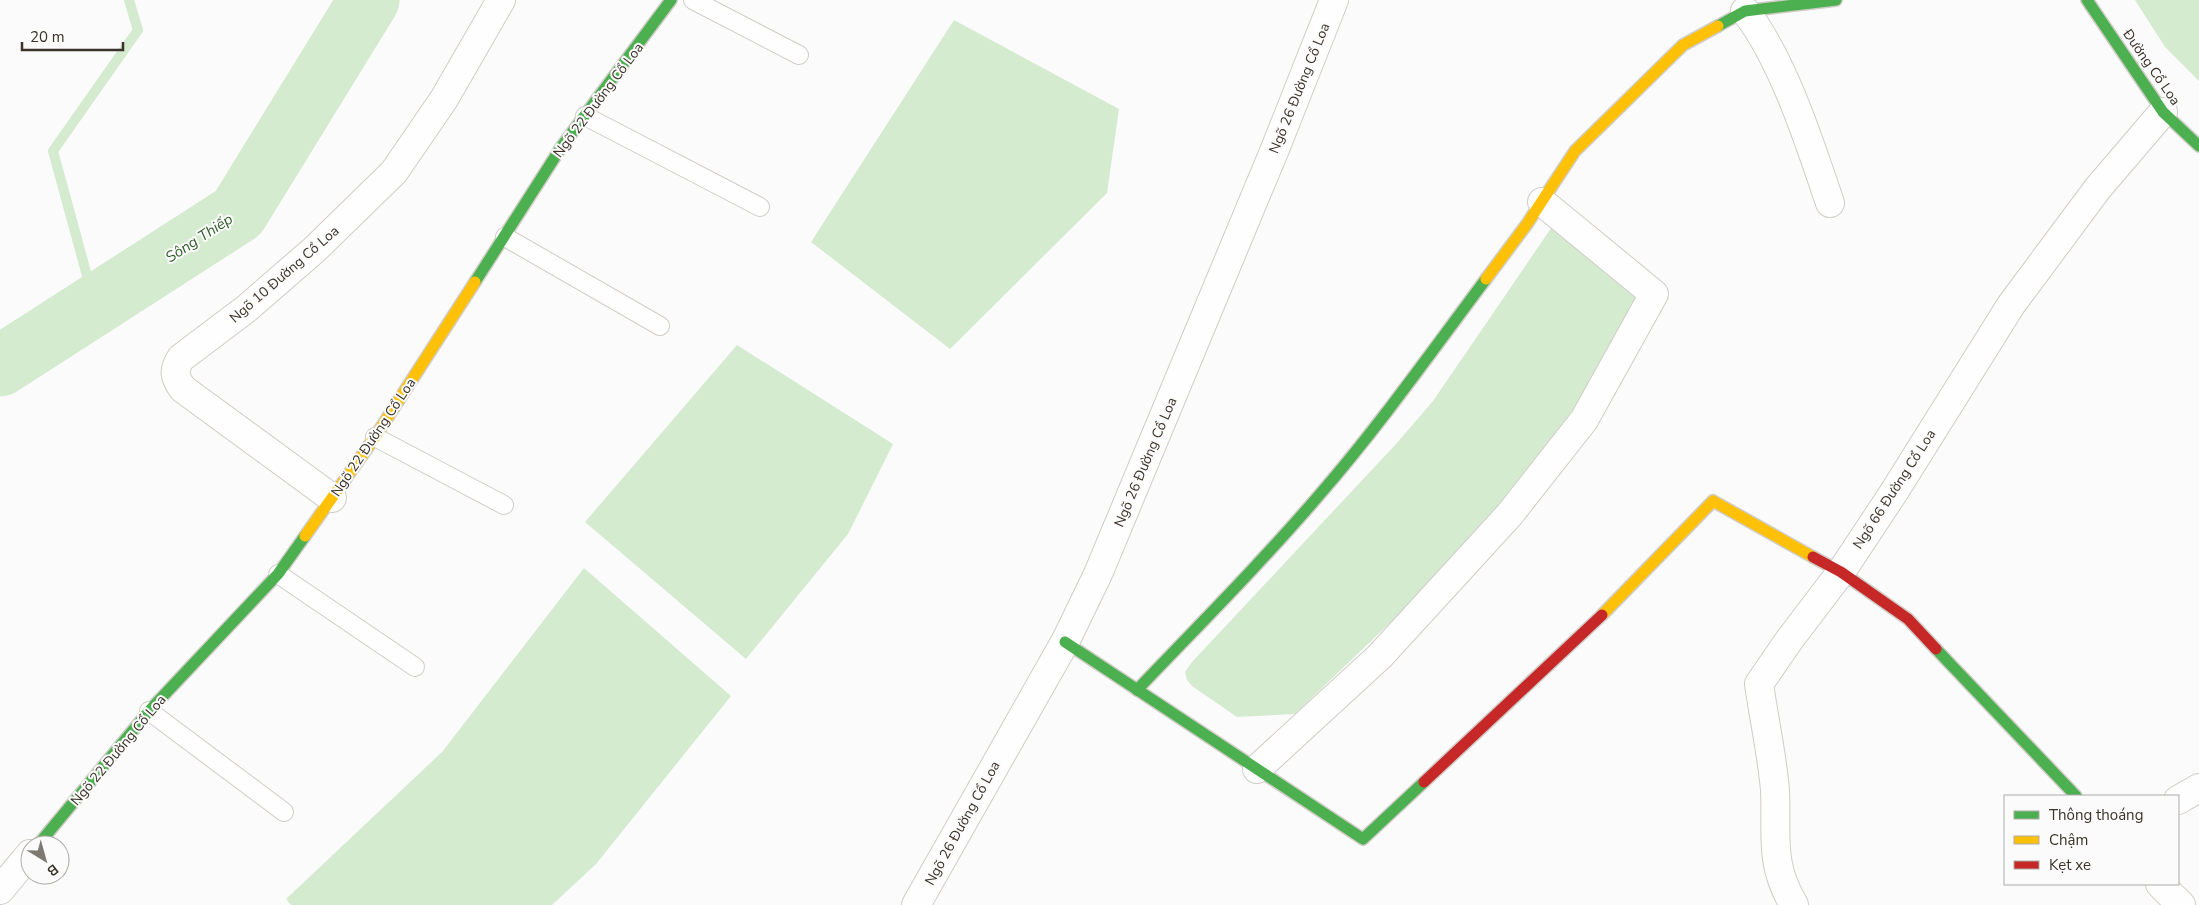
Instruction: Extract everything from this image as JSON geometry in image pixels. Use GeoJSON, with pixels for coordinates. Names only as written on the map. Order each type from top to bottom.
{"type":"FeatureCollection","features":[{"type":"Feature","properties":{"kind":"street","name":"Ngõ 10 Đường Cổ Loa"},"geometry":{"type":"LineString","coordinates":[[332,498],[183,389],[174,373],[175,366],[181,358],[246,309],[314,250],[394,172],[444,99],[501,0]]}},
{"type":"Feature","properties":{"kind":"street","name":"Ngõ 22 Đường Cổ Loa"},"geometry":{"type":"LineString","coordinates":[[46,835],[149,711],[278,574],[375,436],[562,146],[671,0]]}},
{"type":"Feature","properties":{"kind":"street","name":"Ngõ 26 Đường Cổ Loa"},"geometry":{"type":"LineString","coordinates":[[916,905],[1065,642],[1098,574],[1165,417],[1334,0]]}},
{"type":"Feature","properties":{"kind":"street"},"geometry":{"type":"LineString","coordinates":[[1137,690],[1235,588],[1322,492],[1415,374],[1542,202],[1575,151],[1683,45],[1745,11],[1836,0]]}},
{"type":"Feature","properties":{"kind":"street","name":"Đường Cổ Loa"},"geometry":{"type":"LineString","coordinates":[[2086,0],[2163,112],[2199,146]]}},
{"type":"Feature","properties":{"kind":"street"},"geometry":{"type":"LineString","coordinates":[[1745,11],[1767,46],[1789,92],[1830,203]]}},
{"type":"Feature","properties":{"kind":"street","name":"Ngõ 66 Đường Cổ Loa"},"geometry":{"type":"LineString","coordinates":[[1794,905],[1785,890],[1778,869],[1775,851],[1774,790],[1759,684],[1790,639],[1841,572],[1894,492],[2011,305],[2098,188],[2163,112]]}},
{"type":"Feature","properties":{"kind":"street"},"geometry":{"type":"LineString","coordinates":[[1257,769],[1380,656],[1510,514],[1584,420],[1654,294],[1542,202]]}},
{"type":"Feature","properties":{"kind":"street"},"geometry":{"type":"LineString","coordinates":[[1065,642],[1363,839],[1607,611],[1713,501],[1841,572],[1908,619],[2075,795]]}},
{"type":"Feature","properties":{"kind":"street"},"geometry":{"type":"LineString","coordinates":[[2179,799],[2199,788]]}},
{"type":"Feature","properties":{"kind":"street"},"geometry":{"type":"LineString","coordinates":[[0,890],[20,866]]}},
{"type":"Feature","properties":{"kind":"street"},"geometry":{"type":"LineString","coordinates":[[2161,885],[2181,905]]}},
{"type":"Feature","properties":{"kind":"lane"},"geometry":{"type":"LineString","coordinates":[[693,0],[800,55]]}},
{"type":"Feature","properties":{"kind":"lane"},"geometry":{"type":"LineString","coordinates":[[585,116],[760,207]]}},
{"type":"Feature","properties":{"kind":"lane"},"geometry":{"type":"LineString","coordinates":[[505,237],[660,326]]}},
{"type":"Feature","properties":{"kind":"lane"},"geometry":{"type":"LineString","coordinates":[[375,436],[504,505]]}},
{"type":"Feature","properties":{"kind":"lane"},"geometry":{"type":"LineString","coordinates":[[278,574],[415,667]]}},
{"type":"Feature","properties":{"kind":"lane"},"geometry":{"type":"LineString","coordinates":[[149,711],[284,812]]}},
{"type":"Feature","properties":{"kind":"shaded area"},"geometry":{"type":"Polygon","coordinates":[[[2135,0],[2199,0],[2199,81],[2165,47],[2135,0]]]}},
{"type":"Feature","properties":{"kind":"shaded area"},"geometry":{"type":"Polygon","coordinates":[[[954,20],[1119,109],[1107,193],[950,349],[811,242],[954,20]]]}},
{"type":"Feature","properties":{"kind":"shaded area"},"geometry":{"type":"Polygon","coordinates":[[[1556,221],[1640,295],[1560,433],[1494,523],[1295,714],[1237,717],[1192,686],[1187,680],[1185,672],[1192,662],[1396,444],[1433,401],[1556,221]]]}},
{"type":"Feature","properties":{"kind":"shaded area"},"geometry":{"type":"Polygon","coordinates":[[[737,345],[893,444],[848,534],[746,659],[585,522],[737,345]]]}},
{"type":"Feature","properties":{"kind":"shaded area"},"geometry":{"type":"Polygon","coordinates":[[[584,568],[731,696],[596,864],[552,905],[291,905],[286,899],[442,752],[584,568]]]}},
{"type":"Feature","properties":{"kind":"waterway"},"geometry":{"type":"LineString","coordinates":[[95,305],[53,151],[138,30],[129,0]]}},
{"type":"Feature","properties":{"kind":"waterway","name":"Sông Thiếp"},"geometry":{"type":"LineString","coordinates":[[0,366],[238,213],[369,0]]}},
{"type":"Feature","properties":{"kind":"traffic: fast"},"geometry":{"type":"LineString","coordinates":[[475,282],[562,146],[671,0]]}},
{"type":"Feature","properties":{"kind":"traffic: fast"},"geometry":{"type":"LineString","coordinates":[[1718,26],[1745,11],[1836,0]]}},
{"type":"Feature","properties":{"kind":"traffic: fast"},"geometry":{"type":"LineString","coordinates":[[2087,0],[2163,112],[2199,146]]}},
{"type":"Feature","properties":{"kind":"traffic: fast"},"geometry":{"type":"LineString","coordinates":[[1137,690],[1254,568],[1321,493],[1385,414],[1486,279]]}},
{"type":"Feature","properties":{"kind":"traffic: fast"},"geometry":{"type":"LineString","coordinates":[[46,835],[149,711],[278,574],[305,536]]}},
{"type":"Feature","properties":{"kind":"traffic: fast"},"geometry":{"type":"LineString","coordinates":[[1065,642],[1363,839],[1424,782]]}},
{"type":"Feature","properties":{"kind":"traffic: fast"},"geometry":{"type":"LineString","coordinates":[[1936,649],[2075,795]]}},
{"type":"Feature","properties":{"kind":"traffic: slow"},"geometry":{"type":"LineString","coordinates":[[1486,279],[1527,224],[1575,151],[1683,45],[1718,26]]}},
{"type":"Feature","properties":{"kind":"traffic: slow"},"geometry":{"type":"LineString","coordinates":[[305,536],[375,437],[475,282]]}},
{"type":"Feature","properties":{"kind":"traffic: slow"},"geometry":{"type":"LineString","coordinates":[[1602,615],[1713,501],[1813,557]]}},
{"type":"Feature","properties":{"kind":"traffic: jam"},"geometry":{"type":"LineString","coordinates":[[1813,557],[1841,572],[1908,619],[1936,649]]}},
{"type":"Feature","properties":{"kind":"traffic: jam"},"geometry":{"type":"LineString","coordinates":[[1424,782],[1602,615]]}}]}
